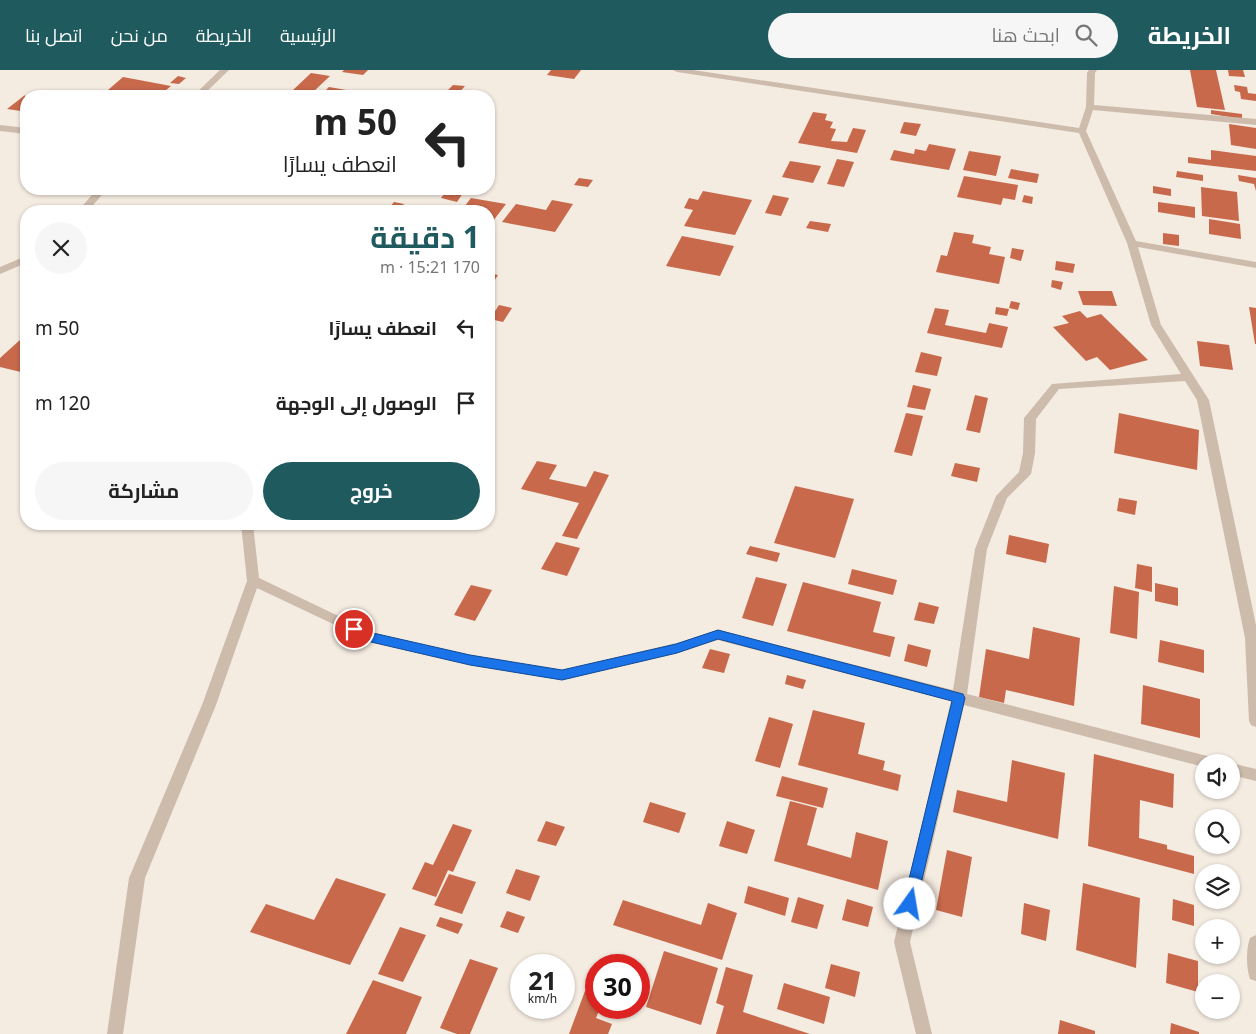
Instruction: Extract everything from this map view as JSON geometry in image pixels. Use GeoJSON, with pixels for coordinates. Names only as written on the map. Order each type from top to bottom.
{"type":"FeatureCollection","features":[{"type":"Feature","properties":{"kind":"street"},"geometry":{"type":"LineString","coordinates":[[203,90],[225,70]]}},
{"type":"Feature","properties":{"kind":"street"},"geometry":{"type":"LineString","coordinates":[[680,70],[1082,131]]}},
{"type":"Feature","properties":{"kind":"street"},"geometry":{"type":"LineString","coordinates":[[1093,70],[1091,73],[1090,107],[1082,131],[1132,243],[1156,325],[1203,400],[1254,638],[1256,721]]}},
{"type":"Feature","properties":{"kind":"street"},"geometry":{"type":"LineString","coordinates":[[1090,107],[1256,122]]}},
{"type":"Feature","properties":{"kind":"street"},"geometry":{"type":"LineString","coordinates":[[0,128],[20,130]]}},
{"type":"Feature","properties":{"kind":"street"},"geometry":{"type":"LineString","coordinates":[[88,205],[97,195]]}},
{"type":"Feature","properties":{"kind":"street"},"geometry":{"type":"LineString","coordinates":[[1132,243],[1256,265]]}},
{"type":"Feature","properties":{"kind":"street"},"geometry":{"type":"LineString","coordinates":[[0,272],[20,262]]}},
{"type":"Feature","properties":{"kind":"street"},"geometry":{"type":"LineString","coordinates":[[924,1034],[902,942],[959,698],[981,548],[1002,496],[1025,474],[1030,453],[1030,418],[1056,386],[1188,377]]}},
{"type":"Feature","properties":{"kind":"street"},"geometry":{"type":"LineString","coordinates":[[115,1034],[137,878],[210,705],[253,581],[248,530]]}},
{"type":"Feature","properties":{"kind":"street"},"geometry":{"type":"LineString","coordinates":[[253,581],[371,637],[470,660],[562,675],[677,648],[718,635],[1195,759]]}},
{"type":"Feature","properties":{"kind":"street"},"geometry":{"type":"LineString","coordinates":[[1240,771],[1256,775]]}},
{"type":"Feature","properties":{"kind":"street"},"geometry":{"type":"LineString","coordinates":[[1256,943],[1256,973]]}},
{"type":"Feature","properties":{"kind":"building"},"geometry":{"type":"Polygon","coordinates":[[[344,70],[368,70],[363,75],[342,72],[344,70]]]}},
{"type":"Feature","properties":{"kind":"building"},"geometry":{"type":"Polygon","coordinates":[[[551,70],[581,70],[574,79],[547,75],[551,70]]]}},
{"type":"Feature","properties":{"kind":"building"},"geometry":{"type":"Polygon","coordinates":[[[1190,70],[1216,70],[1225,110],[1197,107],[1190,70]]]}},
{"type":"Feature","properties":{"kind":"building"},"geometry":{"type":"Polygon","coordinates":[[[1228,70],[1243,70],[1245,77],[1229,76],[1228,70]]]}},
{"type":"Feature","properties":{"kind":"building"},"geometry":{"type":"Polygon","coordinates":[[[311,73],[330,76],[315,90],[293,90],[311,73]]]}},
{"type":"Feature","properties":{"kind":"building"},"geometry":{"type":"Polygon","coordinates":[[[178,76],[186,78],[179,84],[170,83],[178,76]]]}},
{"type":"Feature","properties":{"kind":"building"},"geometry":{"type":"Polygon","coordinates":[[[123,77],[171,86],[166,90],[108,90],[123,77]]]}},
{"type":"Feature","properties":{"kind":"building"},"geometry":{"type":"Polygon","coordinates":[[[453,85],[465,86],[461,90],[448,90],[453,85]]]}},
{"type":"Feature","properties":{"kind":"building"},"geometry":{"type":"Polygon","coordinates":[[[1234,85],[1247,87],[1248,93],[1256,94],[1256,101],[1241,99],[1240,92],[1235,91],[1234,85]]]}},
{"type":"Feature","properties":{"kind":"building"},"geometry":{"type":"Polygon","coordinates":[[[329,87],[346,90],[326,90],[329,87]]]}},
{"type":"Feature","properties":{"kind":"building"},"geometry":{"type":"Polygon","coordinates":[[[20,99],[20,111],[7,109],[20,99]]]}},
{"type":"Feature","properties":{"kind":"building"},"geometry":{"type":"Polygon","coordinates":[[[1211,110],[1242,114],[1242,119],[1211,114],[1211,110]]]}},
{"type":"Feature","properties":{"kind":"building"},"geometry":{"type":"Polygon","coordinates":[[[813,112],[827,114],[825,120],[833,122],[830,128],[836,129],[831,141],[847,142],[853,128],[866,130],[857,153],[798,143],[813,112]]]}},
{"type":"Feature","properties":{"kind":"building"},"geometry":{"type":"Polygon","coordinates":[[[904,122],[921,124],[916,136],[900,133],[904,122]]]}},
{"type":"Feature","properties":{"kind":"building"},"geometry":{"type":"Polygon","coordinates":[[[1229,124],[1256,128],[1256,149],[1231,145],[1229,124]]]}},
{"type":"Feature","properties":{"kind":"building"},"geometry":{"type":"Polygon","coordinates":[[[929,144],[956,149],[949,170],[890,160],[894,150],[914,154],[915,149],[926,151],[929,144]]]}},
{"type":"Feature","properties":{"kind":"building"},"geometry":{"type":"Polygon","coordinates":[[[1211,150],[1256,156],[1256,171],[1188,163],[1188,157],[1211,160],[1211,150]]]}},
{"type":"Feature","properties":{"kind":"building"},"geometry":{"type":"Polygon","coordinates":[[[969,151],[1001,156],[996,176],[963,170],[969,151]]]}},
{"type":"Feature","properties":{"kind":"building"},"geometry":{"type":"Polygon","coordinates":[[[837,159],[854,162],[844,187],[827,184],[837,159]]]}},
{"type":"Feature","properties":{"kind":"building"},"geometry":{"type":"Polygon","coordinates":[[[790,161],[821,166],[813,183],[782,177],[790,161]]]}},
{"type":"Feature","properties":{"kind":"building"},"geometry":{"type":"Polygon","coordinates":[[[1011,169],[1039,174],[1037,183],[1008,178],[1011,169]]]}},
{"type":"Feature","properties":{"kind":"building"},"geometry":{"type":"Polygon","coordinates":[[[1177,171],[1203,175],[1203,181],[1176,177],[1177,171]]]}},
{"type":"Feature","properties":{"kind":"building"},"geometry":{"type":"Polygon","coordinates":[[[1238,175],[1256,178],[1256,191],[1254,184],[1239,181],[1238,175]]]}},
{"type":"Feature","properties":{"kind":"building"},"geometry":{"type":"Polygon","coordinates":[[[964,176],[1018,185],[1015,200],[1003,198],[1001,205],[957,197],[964,176]]]}},
{"type":"Feature","properties":{"kind":"building"},"geometry":{"type":"Polygon","coordinates":[[[579,178],[593,180],[588,187],[574,185],[579,178]]]}},
{"type":"Feature","properties":{"kind":"building"},"geometry":{"type":"Polygon","coordinates":[[[1153,186],[1171,189],[1171,196],[1153,193],[1153,186]]]}},
{"type":"Feature","properties":{"kind":"building"},"geometry":{"type":"Polygon","coordinates":[[[1201,187],[1237,192],[1239,221],[1202,216],[1201,187]]]}},
{"type":"Feature","properties":{"kind":"building"},"geometry":{"type":"Polygon","coordinates":[[[703,191],[752,200],[735,235],[684,226],[693,210],[684,208],[689,198],[698,200],[703,191]]]}},
{"type":"Feature","properties":{"kind":"building"},"geometry":{"type":"Polygon","coordinates":[[[443,195],[462,195],[457,202],[441,198],[443,195]]]}},
{"type":"Feature","properties":{"kind":"building"},"geometry":{"type":"Polygon","coordinates":[[[773,195],[789,198],[781,216],[765,213],[773,195]]]}},
{"type":"Feature","properties":{"kind":"building"},"geometry":{"type":"Polygon","coordinates":[[[1024,195],[1033,197],[1032,204],[1022,202],[1024,195]]]}},
{"type":"Feature","properties":{"kind":"building"},"geometry":{"type":"Polygon","coordinates":[[[471,198],[506,204],[495,218],[495,205],[466,205],[471,198]]]}},
{"type":"Feature","properties":{"kind":"building"},"geometry":{"type":"Polygon","coordinates":[[[552,200],[573,204],[555,232],[502,222],[516,204],[546,210],[552,200]]]}},
{"type":"Feature","properties":{"kind":"building"},"geometry":{"type":"Polygon","coordinates":[[[394,202],[404,204],[403,205],[391,205],[394,202]]]}},
{"type":"Feature","properties":{"kind":"building"},"geometry":{"type":"Polygon","coordinates":[[[1158,202],[1195,207],[1195,218],[1158,212],[1158,202]]]}},
{"type":"Feature","properties":{"kind":"building"},"geometry":{"type":"Polygon","coordinates":[[[1209,219],[1240,224],[1241,239],[1209,234],[1209,219]]]}},
{"type":"Feature","properties":{"kind":"building"},"geometry":{"type":"Polygon","coordinates":[[[810,221],[831,224],[828,232],[806,228],[810,221]]]}},
{"type":"Feature","properties":{"kind":"building"},"geometry":{"type":"Polygon","coordinates":[[[954,232],[974,235],[972,243],[991,247],[989,254],[1005,257],[999,284],[936,272],[941,255],[947,256],[954,232]]]}},
{"type":"Feature","properties":{"kind":"building"},"geometry":{"type":"Polygon","coordinates":[[[1163,233],[1179,235],[1179,246],[1163,244],[1163,233]]]}},
{"type":"Feature","properties":{"kind":"building"},"geometry":{"type":"Polygon","coordinates":[[[682,236],[734,246],[720,276],[666,266],[682,236]]]}},
{"type":"Feature","properties":{"kind":"building"},"geometry":{"type":"Polygon","coordinates":[[[1012,248],[1024,250],[1021,261],[1010,258],[1012,248]]]}},
{"type":"Feature","properties":{"kind":"building"},"geometry":{"type":"Polygon","coordinates":[[[1056,261],[1075,264],[1073,273],[1055,270],[1056,261]]]}},
{"type":"Feature","properties":{"kind":"building"},"geometry":{"type":"Polygon","coordinates":[[[1052,280],[1063,282],[1061,290],[1051,287],[1052,280]]]}},
{"type":"Feature","properties":{"kind":"building"},"geometry":{"type":"Polygon","coordinates":[[[1078,291],[1112,291],[1117,306],[1083,305],[1078,291]]]}},
{"type":"Feature","properties":{"kind":"building"},"geometry":{"type":"Polygon","coordinates":[[[1011,301],[1020,303],[1018,310],[1009,308],[1011,301]]]}},
{"type":"Feature","properties":{"kind":"building"},"geometry":{"type":"Polygon","coordinates":[[[499,305],[512,308],[503,322],[495,320],[495,311],[499,305]]]}},
{"type":"Feature","properties":{"kind":"building"},"geometry":{"type":"Polygon","coordinates":[[[996,307],[1009,309],[1007,316],[995,314],[996,307]]]}},
{"type":"Feature","properties":{"kind":"building"},"geometry":{"type":"Polygon","coordinates":[[[1249,307],[1256,308],[1256,344],[1255,344],[1249,307]]]}},
{"type":"Feature","properties":{"kind":"building"},"geometry":{"type":"Polygon","coordinates":[[[935,308],[949,310],[945,325],[986,333],[989,323],[1008,327],[1002,348],[927,333],[935,308]]]}},
{"type":"Feature","properties":{"kind":"building"},"geometry":{"type":"Polygon","coordinates":[[[1080,311],[1087,318],[1101,314],[1148,360],[1110,370],[1097,357],[1086,361],[1053,327],[1069,323],[1062,316],[1080,311]]]}},
{"type":"Feature","properties":{"kind":"building"},"geometry":{"type":"Polygon","coordinates":[[[20,340],[20,372],[0,367],[0,358],[20,340]]]}},
{"type":"Feature","properties":{"kind":"building"},"geometry":{"type":"Polygon","coordinates":[[[1197,341],[1229,345],[1233,370],[1200,366],[1197,341]]]}},
{"type":"Feature","properties":{"kind":"building"},"geometry":{"type":"Polygon","coordinates":[[[921,352],[942,357],[937,376],[915,372],[921,352]]]}},
{"type":"Feature","properties":{"kind":"building"},"geometry":{"type":"Polygon","coordinates":[[[913,385],[931,389],[925,410],[907,407],[913,385]]]}},
{"type":"Feature","properties":{"kind":"building"},"geometry":{"type":"Polygon","coordinates":[[[975,395],[988,398],[980,433],[966,430],[975,395]]]}},
{"type":"Feature","properties":{"kind":"building"},"geometry":{"type":"Polygon","coordinates":[[[906,413],[923,416],[912,456],[894,452],[906,413]]]}},
{"type":"Feature","properties":{"kind":"building"},"geometry":{"type":"Polygon","coordinates":[[[1119,413],[1199,430],[1197,470],[1114,453],[1119,413]]]}},
{"type":"Feature","properties":{"kind":"building"},"geometry":{"type":"Polygon","coordinates":[[[537,461],[557,465],[549,479],[586,487],[594,471],[609,475],[577,539],[562,536],[579,503],[521,489],[537,461]]]}},
{"type":"Feature","properties":{"kind":"building"},"geometry":{"type":"Polygon","coordinates":[[[955,463],[980,468],[977,482],[951,476],[955,463]]]}},
{"type":"Feature","properties":{"kind":"building"},"geometry":{"type":"Polygon","coordinates":[[[795,486],[854,499],[835,558],[774,543],[795,486]]]}},
{"type":"Feature","properties":{"kind":"building"},"geometry":{"type":"Polygon","coordinates":[[[1119,498],[1137,501],[1135,515],[1117,511],[1119,498]]]}},
{"type":"Feature","properties":{"kind":"building"},"geometry":{"type":"Polygon","coordinates":[[[1009,535],[1049,544],[1046,563],[1006,554],[1009,535]]]}},
{"type":"Feature","properties":{"kind":"building"},"geometry":{"type":"Polygon","coordinates":[[[556,542],[580,548],[567,576],[541,569],[556,542]]]}},
{"type":"Feature","properties":{"kind":"building"},"geometry":{"type":"Polygon","coordinates":[[[750,546],[780,553],[777,562],[746,554],[750,546]]]}},
{"type":"Feature","properties":{"kind":"building"},"geometry":{"type":"Polygon","coordinates":[[[1137,564],[1152,567],[1152,592],[1135,588],[1137,564]]]}},
{"type":"Feature","properties":{"kind":"building"},"geometry":{"type":"Polygon","coordinates":[[[852,569],[897,580],[893,595],[848,584],[852,569]]]}},
{"type":"Feature","properties":{"kind":"building"},"geometry":{"type":"Polygon","coordinates":[[[756,577],[787,584],[773,626],[742,618],[756,577]]]}},
{"type":"Feature","properties":{"kind":"building"},"geometry":{"type":"Polygon","coordinates":[[[803,582],[881,602],[873,632],[895,637],[890,657],[787,631],[803,582]]]}},
{"type":"Feature","properties":{"kind":"building"},"geometry":{"type":"Polygon","coordinates":[[[1155,583],[1178,588],[1178,606],[1155,601],[1155,583]]]}},
{"type":"Feature","properties":{"kind":"building"},"geometry":{"type":"Polygon","coordinates":[[[471,585],[492,590],[475,621],[454,615],[471,585]]]}},
{"type":"Feature","properties":{"kind":"building"},"geometry":{"type":"Polygon","coordinates":[[[1114,586],[1139,592],[1137,639],[1110,633],[1114,586]]]}},
{"type":"Feature","properties":{"kind":"building"},"geometry":{"type":"Polygon","coordinates":[[[919,602],[939,607],[934,624],[914,620],[919,602]]]}},
{"type":"Feature","properties":{"kind":"building"},"geometry":{"type":"Polygon","coordinates":[[[1033,627],[1080,638],[1074,706],[1006,690],[1004,703],[979,697],[986,649],[1029,659],[1033,627]]]}},
{"type":"Feature","properties":{"kind":"building"},"geometry":{"type":"Polygon","coordinates":[[[1160,640],[1204,650],[1204,673],[1158,662],[1160,640]]]}},
{"type":"Feature","properties":{"kind":"building"},"geometry":{"type":"Polygon","coordinates":[[[908,644],[931,650],[927,667],[904,661],[908,644]]]}},
{"type":"Feature","properties":{"kind":"building"},"geometry":{"type":"Polygon","coordinates":[[[710,649],[730,654],[724,673],[702,668],[710,649]]]}},
{"type":"Feature","properties":{"kind":"building"},"geometry":{"type":"Polygon","coordinates":[[[787,675],[806,680],[803,689],[785,684],[787,675]]]}},
{"type":"Feature","properties":{"kind":"building"},"geometry":{"type":"Polygon","coordinates":[[[1143,685],[1200,699],[1200,738],[1141,724],[1143,685]]]}},
{"type":"Feature","properties":{"kind":"building"},"geometry":{"type":"Polygon","coordinates":[[[813,710],[865,723],[858,754],[885,761],[883,770],[901,775],[898,791],[798,765],[813,710]]]}},
{"type":"Feature","properties":{"kind":"building"},"geometry":{"type":"Polygon","coordinates":[[[769,717],[793,724],[780,768],[755,761],[769,717]]]}},
{"type":"Feature","properties":{"kind":"building"},"geometry":{"type":"Polygon","coordinates":[[[1094,754],[1174,774],[1173,808],[1140,800],[1139,838],[1167,845],[1167,849],[1194,856],[1194,874],[1088,846],[1094,754]]]}},
{"type":"Feature","properties":{"kind":"building"},"geometry":{"type":"Polygon","coordinates":[[[1012,760],[1065,773],[1058,839],[953,812],[957,790],[1007,802],[1012,760]]]}},
{"type":"Feature","properties":{"kind":"building"},"geometry":{"type":"Polygon","coordinates":[[[782,776],[828,788],[823,808],[776,796],[782,776]]]}},
{"type":"Feature","properties":{"kind":"building"},"geometry":{"type":"Polygon","coordinates":[[[790,801],[817,808],[807,845],[851,858],[856,832],[888,841],[878,890],[774,861],[790,801]]]}},
{"type":"Feature","properties":{"kind":"building"},"geometry":{"type":"Polygon","coordinates":[[[650,802],[686,813],[679,833],[643,822],[650,802]]]}},
{"type":"Feature","properties":{"kind":"building"},"geometry":{"type":"Polygon","coordinates":[[[546,821],[565,827],[556,846],[537,841],[546,821]]]}},
{"type":"Feature","properties":{"kind":"building"},"geometry":{"type":"Polygon","coordinates":[[[727,821],[755,830],[747,854],[719,846],[727,821]]]}},
{"type":"Feature","properties":{"kind":"building"},"geometry":{"type":"Polygon","coordinates":[[[453,824],[472,830],[453,872],[448,870],[436,897],[412,889],[425,862],[433,865],[453,824]]]}},
{"type":"Feature","properties":{"kind":"building"},"geometry":{"type":"Polygon","coordinates":[[[947,850],[972,857],[962,917],[936,910],[947,850]]]}},
{"type":"Feature","properties":{"kind":"building"},"geometry":{"type":"Polygon","coordinates":[[[516,869],[540,876],[530,901],[506,893],[516,869]]]}},
{"type":"Feature","properties":{"kind":"building"},"geometry":{"type":"Polygon","coordinates":[[[449,874],[476,882],[462,914],[434,905],[449,874]]]}},
{"type":"Feature","properties":{"kind":"building"},"geometry":{"type":"Polygon","coordinates":[[[336,878],[386,894],[350,965],[250,932],[266,904],[314,920],[336,878]]]}},
{"type":"Feature","properties":{"kind":"building"},"geometry":{"type":"Polygon","coordinates":[[[1083,883],[1140,898],[1136,968],[1076,950],[1083,883]]]}},
{"type":"Feature","properties":{"kind":"building"},"geometry":{"type":"Polygon","coordinates":[[[748,886],[789,898],[785,916],[744,903],[748,886]]]}},
{"type":"Feature","properties":{"kind":"building"},"geometry":{"type":"Polygon","coordinates":[[[798,897],[824,905],[817,929],[791,922],[798,897]]]}},
{"type":"Feature","properties":{"kind":"building"},"geometry":{"type":"Polygon","coordinates":[[[847,899],[873,907],[868,927],[842,920],[847,899]]]}},
{"type":"Feature","properties":{"kind":"building"},"geometry":{"type":"Polygon","coordinates":[[[1173,899],[1194,905],[1194,926],[1172,920],[1173,899]]]}},
{"type":"Feature","properties":{"kind":"building"},"geometry":{"type":"Polygon","coordinates":[[[623,900],[701,925],[708,903],[737,913],[722,960],[613,925],[623,900]]]}},
{"type":"Feature","properties":{"kind":"building"},"geometry":{"type":"Polygon","coordinates":[[[1024,903],[1050,910],[1046,941],[1021,934],[1024,903]]]}},
{"type":"Feature","properties":{"kind":"building"},"geometry":{"type":"Polygon","coordinates":[[[507,911],[525,917],[518,933],[500,927],[507,911]]]}},
{"type":"Feature","properties":{"kind":"building"},"geometry":{"type":"Polygon","coordinates":[[[440,917],[463,924],[458,934],[436,926],[440,917]]]}},
{"type":"Feature","properties":{"kind":"building"},"geometry":{"type":"Polygon","coordinates":[[[400,927],[426,935],[403,982],[378,974],[400,927]]]}},
{"type":"Feature","properties":{"kind":"building"},"geometry":{"type":"Polygon","coordinates":[[[664,951],[718,968],[701,1025],[650,1008],[650,995],[664,951]]]}},
{"type":"Feature","properties":{"kind":"building"},"geometry":{"type":"Polygon","coordinates":[[[1168,953],[1195,960],[1195,964],[1198,964],[1198,974],[1195,974],[1195,991],[1166,983],[1168,953]]]}},
{"type":"Feature","properties":{"kind":"building"},"geometry":{"type":"Polygon","coordinates":[[[470,959],[498,968],[470,1034],[457,1034],[440,1028],[470,959]]]}},
{"type":"Feature","properties":{"kind":"building"},"geometry":{"type":"Polygon","coordinates":[[[831,964],[860,972],[855,997],[825,988],[831,964]]]}},
{"type":"Feature","properties":{"kind":"building"},"geometry":{"type":"Polygon","coordinates":[[[726,967],[753,975],[743,1012],[810,1034],[716,1034],[724,1006],[716,1003],[726,967]]]}},
{"type":"Feature","properties":{"kind":"building"},"geometry":{"type":"Polygon","coordinates":[[[373,980],[422,997],[406,1034],[346,1034],[373,980]]]}},
{"type":"Feature","properties":{"kind":"building"},"geometry":{"type":"Polygon","coordinates":[[[784,983],[830,997],[824,1024],[777,1009],[784,983]]]}},
{"type":"Feature","properties":{"kind":"building"},"geometry":{"type":"Polygon","coordinates":[[[585,991],[585,1019],[599,1019],[612,1024],[608,1034],[569,1034],[585,991]]]}},
{"type":"Feature","properties":{"kind":"building"},"geometry":{"type":"Polygon","coordinates":[[[1060,1020],[1095,1031],[1095,1034],[1058,1034],[1060,1020]]]}},
{"type":"Feature","properties":{"kind":"building"},"geometry":{"type":"Polygon","coordinates":[[[1171,1023],[1199,1032],[1199,1034],[1170,1034],[1171,1023]]]}},
{"type":"Feature","properties":{"kind":"route"},"geometry":{"type":"LineString","coordinates":[[354,629],[371,637],[470,660],[562,675],[677,648],[718,635],[959,698],[910,904]]}}]}
